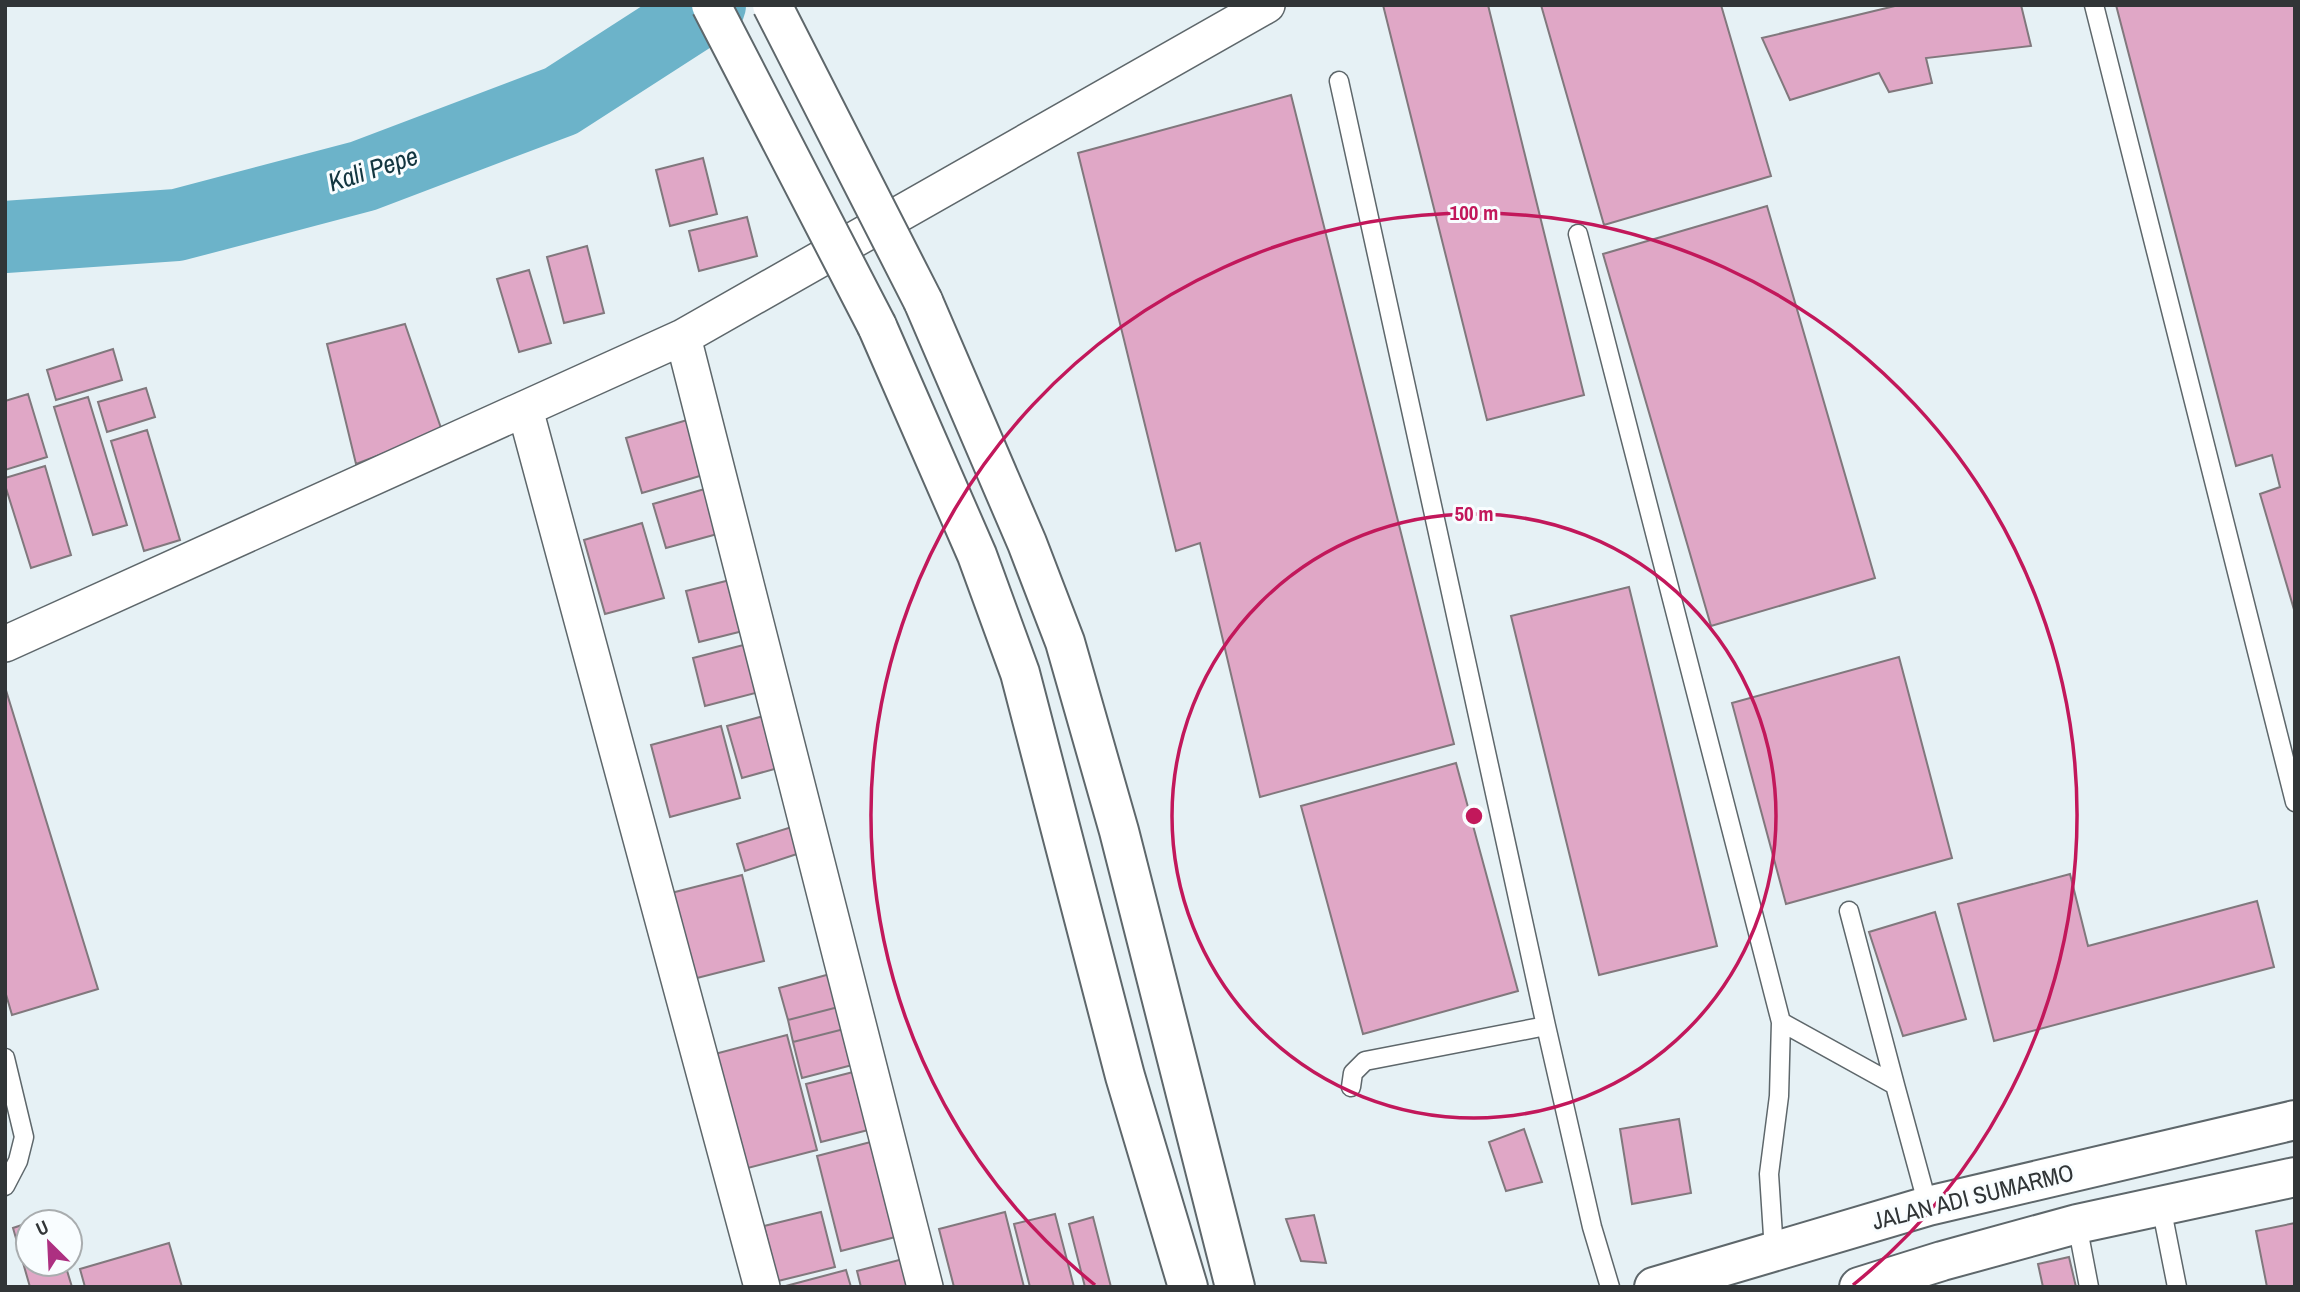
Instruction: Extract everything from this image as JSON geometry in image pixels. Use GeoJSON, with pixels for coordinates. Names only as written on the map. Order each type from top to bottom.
{"type":"FeatureCollection","features":[{"type":"Feature","properties":{"kind":"main road"},"geometry":{"type":"LineString","coordinates":[[711,5],[877,326],[977,555],[1020,673],[1125,1076],[1188,1287]]}},
{"type":"Feature","properties":{"kind":"main road"},"geometry":{"type":"LineString","coordinates":[[772,5],[923,301],[1027,543],[1069,654],[1238,1278]]}},
{"type":"Feature","properties":{"kind":"main road","name":"JALAN ADI SUMARMO"},"geometry":{"type":"LineString","coordinates":[[1654,1287],[1774,1251],[1920,1179],[2295,1120]]}},
{"type":"Feature","properties":{"kind":"main road"},"geometry":{"type":"LineString","coordinates":[[1859,1287],[2077,1224],[2295,1177]]}},
{"type":"Feature","properties":{"kind":"main road"},"geometry":{"type":"LineString","coordinates":[[1920,1179],[1942,1261]]}},
{"type":"Feature","properties":{"kind":"street"},"geometry":{"type":"LineString","coordinates":[[5,644],[683,337],[1268,5]]}},
{"type":"Feature","properties":{"kind":"street"},"geometry":{"type":"LineString","coordinates":[[683,337],[925,1287]]}},
{"type":"Feature","properties":{"kind":"street"},"geometry":{"type":"LineString","coordinates":[[525,410],[762,1287]]}},
{"type":"Feature","properties":{"kind":"lane"},"geometry":{"type":"LineString","coordinates":[[2094,5],[2295,802]]}},
{"type":"Feature","properties":{"kind":"lane"},"geometry":{"type":"LineString","coordinates":[[1339,81],[1546,1026],[1592,1227],[1610,1287]]}},
{"type":"Feature","properties":{"kind":"lane"},"geometry":{"type":"LineString","coordinates":[[1578,234],[1781,1022],[1779,1096],[1769,1174],[1774,1251]]}},
{"type":"Feature","properties":{"kind":"lane"},"geometry":{"type":"LineString","coordinates":[[1849,911],[1920,1179]]}},
{"type":"Feature","properties":{"kind":"lane"},"geometry":{"type":"LineString","coordinates":[[1781,1022],[1895,1085]]}},
{"type":"Feature","properties":{"kind":"lane"},"geometry":{"type":"LineString","coordinates":[[1351,1087],[1353,1073],[1365,1060],[1546,1026]]}},
{"type":"Feature","properties":{"kind":"lane"},"geometry":{"type":"LineString","coordinates":[[5,1058],[24,1137],[18,1161],[5,1186]]}},
{"type":"Feature","properties":{"kind":"lane"},"geometry":{"type":"LineString","coordinates":[[2161,1206],[2177,1287]]}},
{"type":"Feature","properties":{"kind":"lane"},"geometry":{"type":"LineString","coordinates":[[2077,1224],[2089,1287]]}},
{"type":"Feature","properties":{"kind":"building"},"geometry":{"type":"Polygon","coordinates":[[[1383,5],[1488,5],[1584,395],[1487,420],[1383,5]]]}},
{"type":"Feature","properties":{"kind":"building"},"geometry":{"type":"Polygon","coordinates":[[[1541,5],[1721,5],[1771,176],[1604,225],[1541,5]]]}},
{"type":"Feature","properties":{"kind":"building"},"geometry":{"type":"Polygon","coordinates":[[[1899,5],[2021,5],[2031,46],[1926,58],[1932,83],[1889,92],[1879,73],[1790,100],[1762,38],[1899,5]]]}},
{"type":"Feature","properties":{"kind":"building"},"geometry":{"type":"Polygon","coordinates":[[[2116,5],[2295,5],[2295,613],[2260,494],[2280,487],[2272,455],[2236,466],[2116,5]]]}},
{"type":"Feature","properties":{"kind":"building"},"geometry":{"type":"Polygon","coordinates":[[[1291,95],[1454,744],[1260,797],[1200,543],[1176,551],[1078,153],[1291,95]]]}},
{"type":"Feature","properties":{"kind":"building"},"geometry":{"type":"Polygon","coordinates":[[[703,158],[717,214],[670,226],[656,170],[703,158]]]}},
{"type":"Feature","properties":{"kind":"building"},"geometry":{"type":"Polygon","coordinates":[[[1767,206],[1875,578],[1711,626],[1603,254],[1767,206]]]}},
{"type":"Feature","properties":{"kind":"building"},"geometry":{"type":"Polygon","coordinates":[[[747,217],[757,256],[699,271],[689,231],[747,217]]]}},
{"type":"Feature","properties":{"kind":"building"},"geometry":{"type":"Polygon","coordinates":[[[587,246],[604,313],[564,323],[547,257],[587,246]]]}},
{"type":"Feature","properties":{"kind":"building"},"geometry":{"type":"Polygon","coordinates":[[[529,270],[551,343],[519,352],[497,279],[529,270]]]}},
{"type":"Feature","properties":{"kind":"building"},"geometry":{"type":"Polygon","coordinates":[[[405,324],[442,431],[356,464],[327,344],[405,324]]]}},
{"type":"Feature","properties":{"kind":"building"},"geometry":{"type":"Polygon","coordinates":[[[113,349],[122,380],[56,400],[47,370],[113,349]]]}},
{"type":"Feature","properties":{"kind":"building"},"geometry":{"type":"Polygon","coordinates":[[[146,388],[155,417],[107,432],[98,402],[146,388]]]}},
{"type":"Feature","properties":{"kind":"building"},"geometry":{"type":"Polygon","coordinates":[[[28,394],[47,457],[5,470],[5,401],[28,394]]]}},
{"type":"Feature","properties":{"kind":"building"},"geometry":{"type":"Polygon","coordinates":[[[88,397],[127,525],[93,535],[54,407],[88,397]]]}},
{"type":"Feature","properties":{"kind":"building"},"geometry":{"type":"Polygon","coordinates":[[[694,418],[710,473],[642,493],[626,438],[694,418]]]}},
{"type":"Feature","properties":{"kind":"building"},"geometry":{"type":"Polygon","coordinates":[[[147,430],[180,540],[144,551],[111,441],[147,430]]]}},
{"type":"Feature","properties":{"kind":"building"},"geometry":{"type":"Polygon","coordinates":[[[45,466],[71,555],[31,568],[5,478],[45,466]]]}},
{"type":"Feature","properties":{"kind":"building"},"geometry":{"type":"Polygon","coordinates":[[[708,488],[721,533],[666,548],[653,504],[708,488]]]}},
{"type":"Feature","properties":{"kind":"building"},"geometry":{"type":"Polygon","coordinates":[[[642,523],[664,598],[605,614],[584,540],[642,523]]]}},
{"type":"Feature","properties":{"kind":"building"},"geometry":{"type":"Polygon","coordinates":[[[734,579],[747,630],[699,642],[686,591],[734,579]]]}},
{"type":"Feature","properties":{"kind":"building"},"geometry":{"type":"Polygon","coordinates":[[[1629,587],[1717,946],[1599,975],[1511,616],[1629,587]]]}},
{"type":"Feature","properties":{"kind":"building"},"geometry":{"type":"Polygon","coordinates":[[[759,641],[771,689],[705,706],[693,658],[759,641]]]}},
{"type":"Feature","properties":{"kind":"building"},"geometry":{"type":"Polygon","coordinates":[[[1899,657],[1952,858],[1786,904],[1732,703],[1899,657]]]}},
{"type":"Feature","properties":{"kind":"building"},"geometry":{"type":"Polygon","coordinates":[[[5,687],[98,989],[12,1015],[5,991],[5,687]]]}},
{"type":"Feature","properties":{"kind":"building"},"geometry":{"type":"Polygon","coordinates":[[[771,714],[785,766],[742,778],[727,726],[771,714]]]}},
{"type":"Feature","properties":{"kind":"building"},"geometry":{"type":"Polygon","coordinates":[[[721,726],[740,798],[670,817],[651,745],[721,726]]]}},
{"type":"Feature","properties":{"kind":"building"},"geometry":{"type":"Polygon","coordinates":[[[1456,763],[1518,991],[1363,1034],[1301,806],[1456,763]]]}},
{"type":"Feature","properties":{"kind":"building"},"geometry":{"type":"Polygon","coordinates":[[[795,826],[803,852],[745,871],[737,844],[795,826]]]}},
{"type":"Feature","properties":{"kind":"building"},"geometry":{"type":"Polygon","coordinates":[[[2070,874],[2088,946],[2257,901],[2274,967],[1994,1041],[1958,904],[2070,874]]]}},
{"type":"Feature","properties":{"kind":"building"},"geometry":{"type":"Polygon","coordinates":[[[742,875],[764,961],[693,979],[671,893],[742,875]]]}},
{"type":"Feature","properties":{"kind":"building"},"geometry":{"type":"Polygon","coordinates":[[[1935,912],[1966,1019],[1903,1036],[1869,932],[1935,912]]]}},
{"type":"Feature","properties":{"kind":"building"},"geometry":{"type":"Polygon","coordinates":[[[841,971],[850,1004],[788,1020],[779,988],[841,971]]]}},
{"type":"Feature","properties":{"kind":"building"},"geometry":{"type":"Polygon","coordinates":[[[850,1004],[856,1026],[793,1042],[788,1020],[850,1004]]]}},
{"type":"Feature","properties":{"kind":"building"},"geometry":{"type":"Polygon","coordinates":[[[856,1026],[864,1062],[802,1078],[793,1042],[856,1026]]]}},
{"type":"Feature","properties":{"kind":"building"},"geometry":{"type":"Polygon","coordinates":[[[787,1035],[817,1150],[740,1170],[711,1055],[787,1035]]]}},
{"type":"Feature","properties":{"kind":"building"},"geometry":{"type":"Polygon","coordinates":[[[865,1069],[880,1127],[821,1142],[806,1084],[865,1069]]]}},
{"type":"Feature","properties":{"kind":"building"},"geometry":{"type":"Polygon","coordinates":[[[1679,1119],[1691,1193],[1632,1204],[1620,1129],[1679,1119]]]}},
{"type":"Feature","properties":{"kind":"building"},"geometry":{"type":"Polygon","coordinates":[[[1524,1129],[1542,1182],[1506,1191],[1489,1142],[1524,1129]]]}},
{"type":"Feature","properties":{"kind":"building"},"geometry":{"type":"Polygon","coordinates":[[[886,1138],[911,1233],[841,1251],[817,1156],[886,1138]]]}},
{"type":"Feature","properties":{"kind":"building"},"geometry":{"type":"Polygon","coordinates":[[[821,1212],[835,1267],[778,1281],[764,1226],[821,1212]]]}},
{"type":"Feature","properties":{"kind":"building"},"geometry":{"type":"Polygon","coordinates":[[[1005,1212],[1024,1287],[954,1287],[939,1229],[1005,1212]]]}},
{"type":"Feature","properties":{"kind":"building"},"geometry":{"type":"Polygon","coordinates":[[[1055,1214],[1074,1287],[1030,1287],[1014,1224],[1055,1214]]]}},
{"type":"Feature","properties":{"kind":"building"},"geometry":{"type":"Polygon","coordinates":[[[1314,1215],[1326,1263],[1301,1261],[1286,1219],[1314,1215]]]}},
{"type":"Feature","properties":{"kind":"building"},"geometry":{"type":"Polygon","coordinates":[[[1093,1217],[1111,1287],[1085,1287],[1069,1224],[1093,1217]]]}},
{"type":"Feature","properties":{"kind":"building"},"geometry":{"type":"Polygon","coordinates":[[[2295,1223],[2295,1287],[2267,1287],[2256,1231],[2295,1223]]]}},
{"type":"Feature","properties":{"kind":"building"},"geometry":{"type":"Polygon","coordinates":[[[169,1243],[182,1287],[85,1287],[84,1268],[169,1243]]]}},
{"type":"Feature","properties":{"kind":"building"},"geometry":{"type":"Polygon","coordinates":[[[2069,1257],[2076,1287],[2043,1287],[2038,1264],[2069,1257]]]}},
{"type":"Feature","properties":{"kind":"building"},"geometry":{"type":"Polygon","coordinates":[[[907,1258],[915,1287],[861,1287],[857,1271],[907,1258]]]}},
{"type":"Feature","properties":{"kind":"building"},"geometry":{"type":"Polygon","coordinates":[[[846,1270],[851,1287],[782,1287],[846,1270]]]}},
{"type":"Feature","properties":{"kind":"building"},"geometry":{"type":"Polygon","coordinates":[[[27,1278],[69,1278],[72,1287],[30,1287],[27,1278]]]}},
{"type":"Feature","properties":{"kind":"waterway","name":"Kali Pepe"},"geometry":{"type":"LineString","coordinates":[[5,237],[177,225],[363,176],[561,101],[710,5]]}}]}
